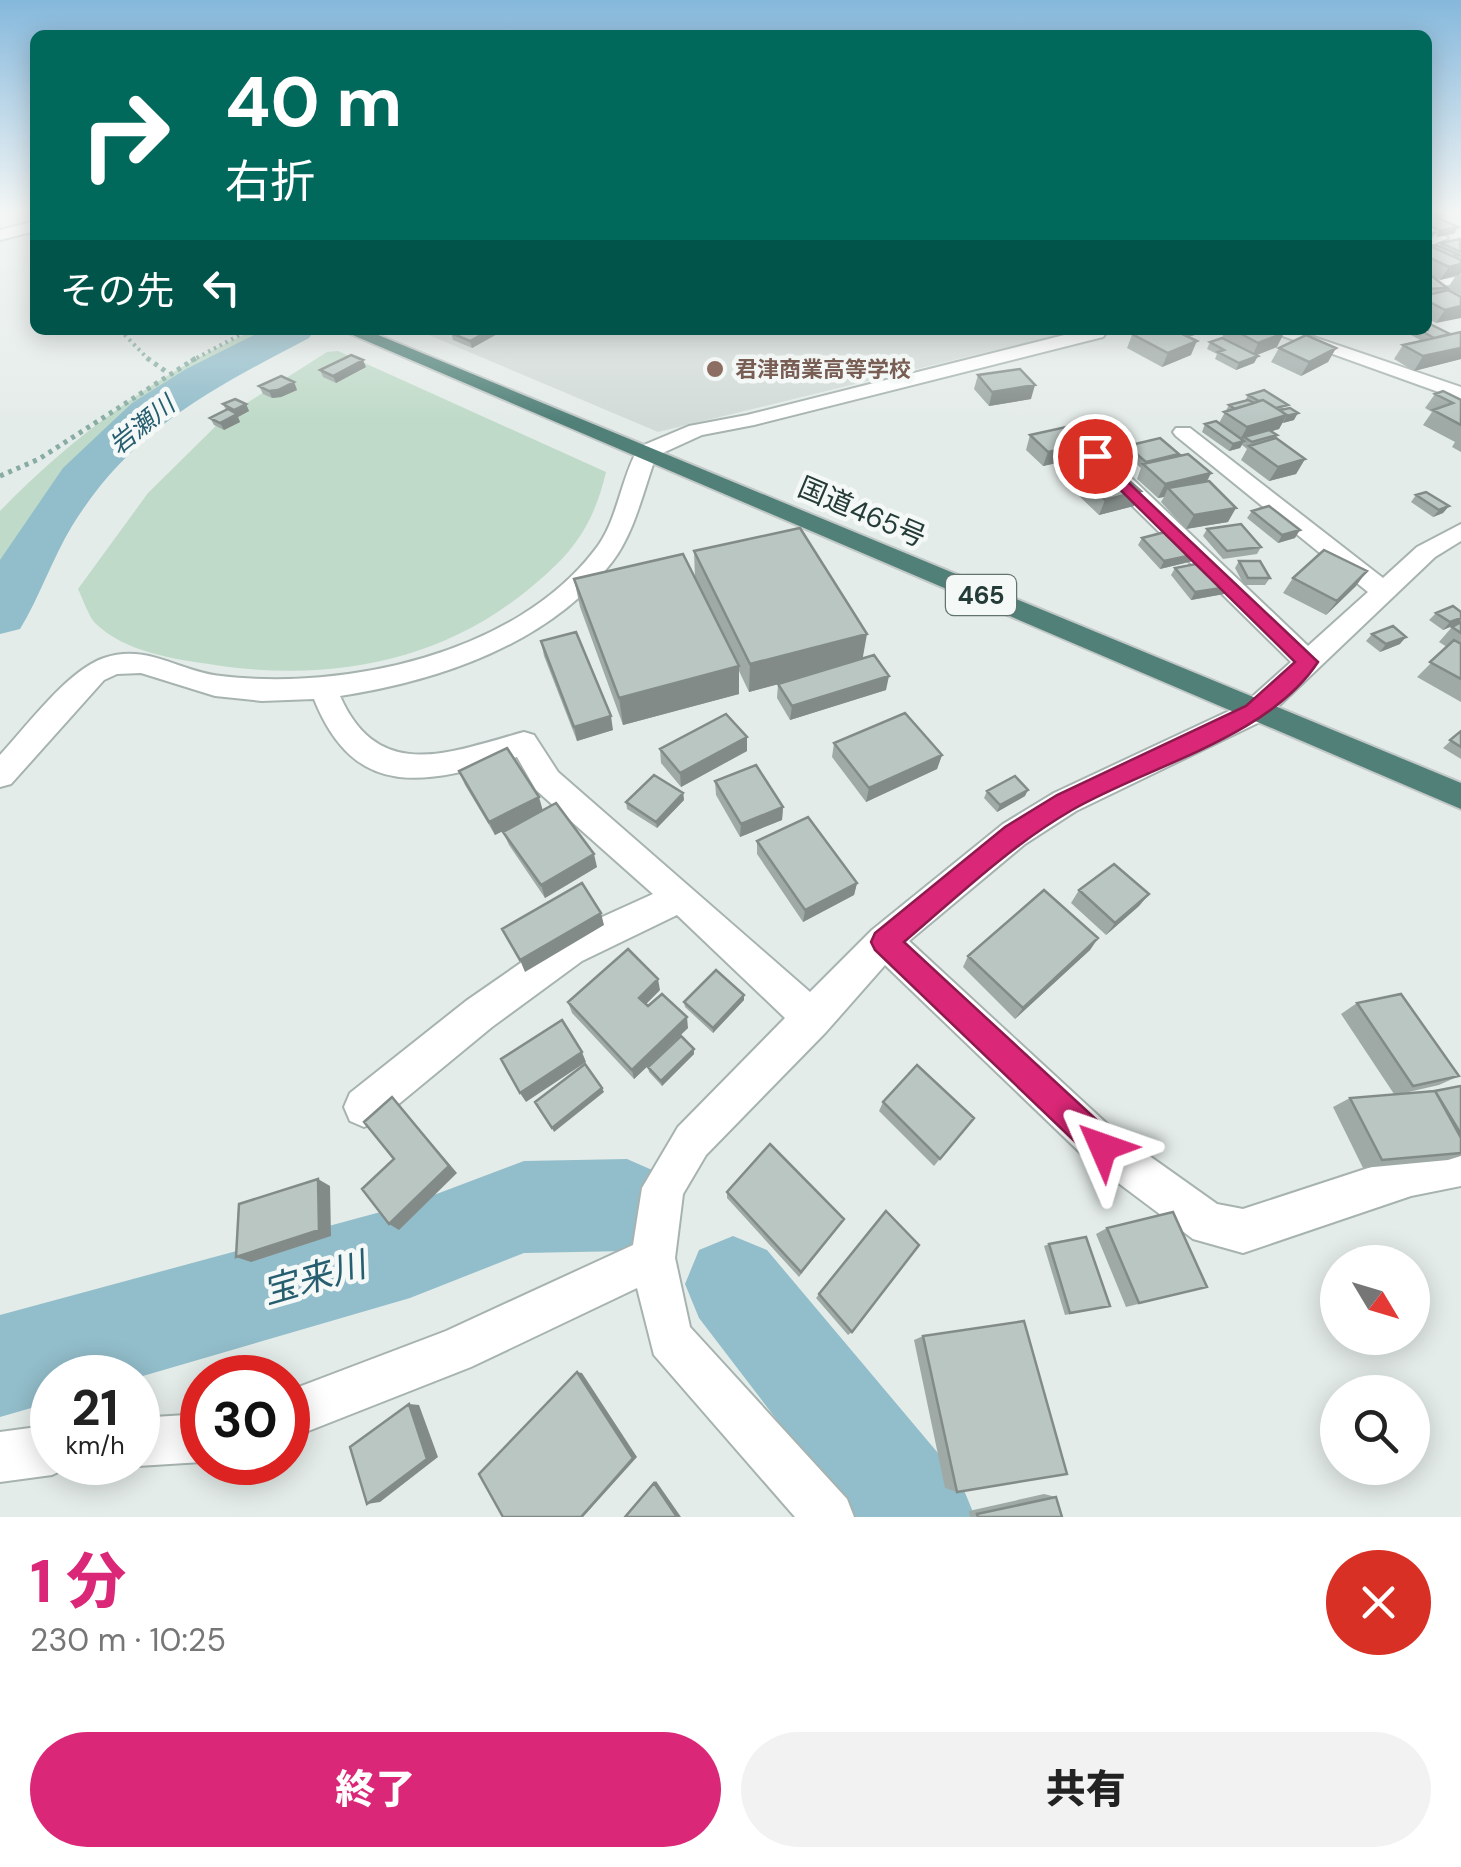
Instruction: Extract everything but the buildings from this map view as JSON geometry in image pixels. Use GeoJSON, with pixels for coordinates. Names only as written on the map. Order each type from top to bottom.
{"type":"FeatureCollection","features":[{"type":"Feature","properties":{"kind":"highway","name":"国道465号"},"geometry":{"type":"LineString","coordinates":[[362,335],[1461,796]]}},
{"type":"Feature","properties":{"kind":"street"},"geometry":{"type":"LineString","coordinates":[[1432,283],[1461,298]]}},
{"type":"Feature","properties":{"kind":"street"},"geometry":{"type":"LineString","coordinates":[[0,776],[94,673],[112,662],[136,659],[231,688],[267,692],[322,688],[416,672],[480,646],[531,619],[576,587],[605,555],[646,452],[696,430],[748,421],[1085,335]]}},
{"type":"Feature","properties":{"kind":"street"},"geometry":{"type":"LineString","coordinates":[[1290,335],[1461,394]]}},
{"type":"Feature","properties":{"kind":"street"},"geometry":{"type":"LineString","coordinates":[[1183,432],[1384,592]]}},
{"type":"Feature","properties":{"kind":"street"},"geometry":{"type":"LineString","coordinates":[[1095,456],[1308,662]]}},
{"type":"Feature","properties":{"kind":"street"},"geometry":{"type":"LineString","coordinates":[[829,1517],[670,1339],[653,1258],[663,1188],[692,1141],[884,942],[1014,834],[1066,802],[1254,712],[1426,552],[1461,531]]}},
{"type":"Feature","properties":{"kind":"street"},"geometry":{"type":"LineString","coordinates":[[322,688],[348,739],[364,753],[397,765],[434,765],[524,743],[547,781],[682,897],[812,1018]]}},
{"type":"Feature","properties":{"kind":"street"},"geometry":{"type":"LineString","coordinates":[[364,1108],[479,1014],[570,949],[682,897]]}},
{"type":"Feature","properties":{"kind":"street"},"geometry":{"type":"LineString","coordinates":[[884,942],[1103,1147],[1208,1224],[1243,1231],[1410,1176],[1461,1165]]}},
{"type":"Feature","properties":{"kind":"street"},"geometry":{"type":"LineString","coordinates":[[310,1406],[454,1351],[653,1258]]}},
{"type":"Feature","properties":{"kind":"street"},"geometry":{"type":"LineString","coordinates":[[0,1457],[30,1453]]}},
{"type":"Feature","properties":{"kind":"path"},"geometry":{"type":"LineString","coordinates":[[125,335],[145,357],[168,373]]}},
{"type":"Feature","properties":{"kind":"path"},"geometry":{"type":"LineString","coordinates":[[0,476],[19,469],[168,373],[240,335]]}},
{"type":"Feature","properties":{"kind":"shaded area","name":"君津商業高等学校"},"geometry":{"type":"Polygon","coordinates":[[[429,335],[1056,335],[658,432],[429,335]]]}},
{"type":"Feature","properties":{"kind":"green space"},"geometry":{"type":"Polygon","coordinates":[[[245,335],[279,335],[158,413],[96,462],[31,535],[0,594],[0,511],[57,457],[119,408],[245,335]]]}},
{"type":"Feature","properties":{"kind":"green space"},"geometry":{"type":"Polygon","coordinates":[[[338,351],[606,472],[595,509],[569,551],[529,589],[458,634],[420,650],[341,668],[258,670],[184,660],[136,648],[95,623],[78,589],[148,493],[225,417],[327,352],[338,351]]]}},
{"type":"Feature","properties":{"kind":"waterway","name":"岩瀬川"},"geometry":{"type":"LineString","coordinates":[[0,615],[27,559],[61,504],[124,431],[183,389],[285,335]]}},
{"type":"Feature","properties":{"kind":"waterway","name":"宝来川"},"geometry":{"type":"LineString","coordinates":[[0,1366],[410,1251],[524,1207],[627,1205]]}},
{"type":"Feature","properties":{"kind":"waterway","name":"宝来川"},"geometry":{"type":"LineString","coordinates":[[733,1284],[920,1517]]}},
{"type":"Feature","properties":{"kind":"place","name":"君津商業高等学校"},"geometry":{"type":"Point","coordinates":[715,369]}},
{"type":"Feature","properties":{"kind":"route"},"geometry":{"type":"LineString","coordinates":[[1095,456],[1308,662],[1254,712],[1066,802],[1014,834],[884,942],[1103,1147]]}}]}
